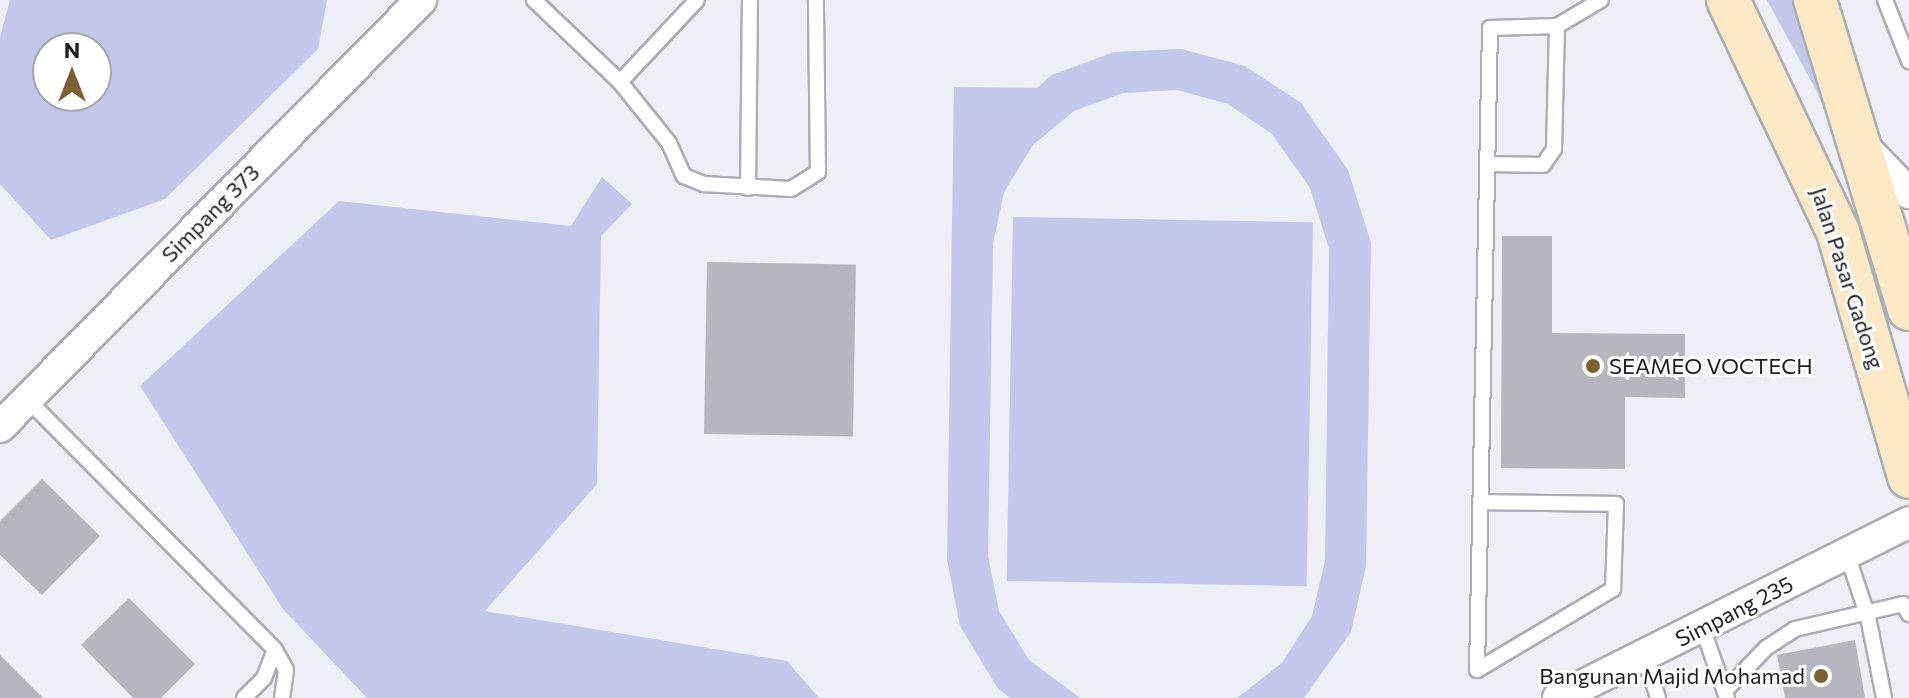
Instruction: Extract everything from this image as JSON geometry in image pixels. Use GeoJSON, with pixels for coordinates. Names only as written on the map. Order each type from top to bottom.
{"type":"FeatureCollection","features":[{"type":"Feature","properties":{"kind":"street","name":"Simpang 373"},"geometry":{"type":"LineString","coordinates":[[0,427],[421,0]]}},
{"type":"Feature","properties":{"kind":"street"},"geometry":{"type":"LineString","coordinates":[[1815,0],[1859,142],[1902,264],[1909,309]]}},
{"type":"Feature","properties":{"kind":"street","name":"Jalan Pasar Gadong"},"geometry":{"type":"LineString","coordinates":[[1724,6],[1838,232],[1909,477]]}},
{"type":"Feature","properties":{"kind":"street"},"geometry":{"type":"LineString","coordinates":[[1859,142],[1909,193]]}},
{"type":"Feature","properties":{"kind":"street"},"geometry":{"type":"LineString","coordinates":[[1838,232],[1902,264]]}},
{"type":"Feature","properties":{"kind":"street","name":"Simpang 235"},"geometry":{"type":"LineString","coordinates":[[1558,698],[1909,522]]}},
{"type":"Feature","properties":{"kind":"lane"},"geometry":{"type":"LineString","coordinates":[[534,0],[620,82],[669,143],[684,176],[748,188],[803,187],[818,172],[816,0]]}},
{"type":"Feature","properties":{"kind":"lane"},"geometry":{"type":"LineString","coordinates":[[620,82],[697,0]]}},
{"type":"Feature","properties":{"kind":"lane"},"geometry":{"type":"LineString","coordinates":[[748,188],[750,0]]}},
{"type":"Feature","properties":{"kind":"lane"},"geometry":{"type":"LineString","coordinates":[[1480,502],[1616,504],[1613,589],[1477,670],[1480,502],[1488,164],[1490,28],[1557,26],[1601,0]]}},
{"type":"Feature","properties":{"kind":"lane"},"geometry":{"type":"LineString","coordinates":[[1885,0],[1909,61]]}},
{"type":"Feature","properties":{"kind":"lane"},"geometry":{"type":"LineString","coordinates":[[1488,164],[1543,165],[1554,149],[1557,26]]}},
{"type":"Feature","properties":{"kind":"lane"},"geometry":{"type":"LineString","coordinates":[[28,400],[275,650],[286,670],[282,698]]}},
{"type":"Feature","properties":{"kind":"lane"},"geometry":{"type":"LineString","coordinates":[[1847,554],[1868,617],[1884,698]]}},
{"type":"Feature","properties":{"kind":"lane"},"geometry":{"type":"LineString","coordinates":[[1702,627],[1727,694],[1766,648],[1795,629],[1868,617],[1903,604],[1909,614]]}},
{"type":"Feature","properties":{"kind":"lane"},"geometry":{"type":"LineString","coordinates":[[244,698],[264,678],[275,650]]}},
{"type":"Feature","properties":{"kind":"lane"},"geometry":{"type":"LineString","coordinates":[[1645,656],[1658,698]]}},
{"type":"Feature","properties":{"kind":"shaded area"},"geometry":{"type":"Polygon","coordinates":[[[10,0],[327,0],[318,49],[165,199],[51,240],[0,184],[0,37],[10,0]]]}},
{"type":"Feature","properties":{"kind":"shaded area"},"geometry":{"type":"Polygon","coordinates":[[[1767,0],[1799,0],[1845,155],[1816,90],[1767,0]]]}},
{"type":"Feature","properties":{"kind":"shaded area"},"geometry":{"type":"Polygon","coordinates":[[[1181,49],[1245,66],[1301,103],[1348,170],[1371,243],[1366,566],[1351,632],[1304,698],[1237,698],[1282,663],[1312,616],[1325,561],[1329,249],[1310,188],[1272,134],[1228,104],[1177,90],[1123,93],[1074,111],[1033,145],[1004,192],[993,244],[988,556],[999,611],[1029,660],[1080,698],[1010,698],[997,687],[960,626],[947,560],[954,87],[1037,88],[1052,75],[1114,52],[1181,49]]]}},
{"type":"Feature","properties":{"kind":"shaded area"},"geometry":{"type":"Polygon","coordinates":[[[602,177],[632,204],[601,236],[597,484],[485,611],[787,661],[819,698],[367,698],[283,609],[140,386],[339,201],[571,226],[602,177]]]}},
{"type":"Feature","properties":{"kind":"shaded area"},"geometry":{"type":"Polygon","coordinates":[[[1013,217],[1313,222],[1307,586],[1007,581],[1013,217]]]}},
{"type":"Feature","properties":{"kind":"building","name":"SEAMEO VOCTECH"},"geometry":{"type":"Polygon","coordinates":[[[1502,236],[1552,236],[1552,333],[1685,334],[1685,398],[1625,397],[1625,469],[1501,468],[1502,236]]]}},
{"type":"Feature","properties":{"kind":"building"},"geometry":{"type":"Polygon","coordinates":[[[707,262],[856,265],[853,437],[704,434],[707,262]]]}},
{"type":"Feature","properties":{"kind":"building"},"geometry":{"type":"Polygon","coordinates":[[[42,479],[100,536],[42,595],[0,555],[0,521],[42,479]]]}},
{"type":"Feature","properties":{"kind":"building"},"geometry":{"type":"Polygon","coordinates":[[[129,598],[195,664],[161,698],[133,698],[81,645],[129,598]]]}},
{"type":"Feature","properties":{"kind":"building","name":"Bangunan Majid Mohamad"},"geometry":{"type":"Polygon","coordinates":[[[1855,640],[1865,698],[1785,698],[1777,655],[1855,640]]]}},
{"type":"Feature","properties":{"kind":"building"},"geometry":{"type":"Polygon","coordinates":[[[0,655],[43,698],[0,698],[0,655]]]}},
{"type":"Feature","properties":{"kind":"place","name":"SEAMEO VOCTECH"},"geometry":{"type":"Point","coordinates":[1593,366]}},
{"type":"Feature","properties":{"kind":"place","name":"Bangunan Majid Mohamad"},"geometry":{"type":"Point","coordinates":[1821,676]}}]}
